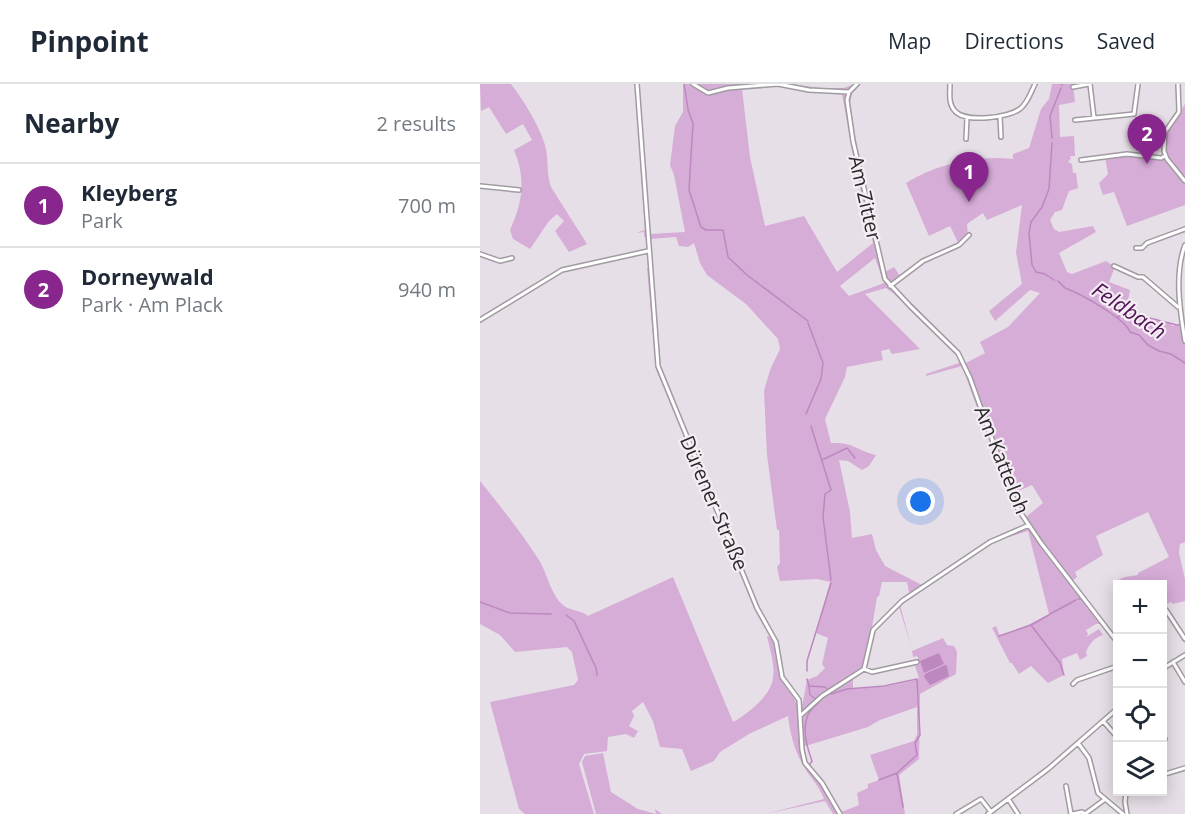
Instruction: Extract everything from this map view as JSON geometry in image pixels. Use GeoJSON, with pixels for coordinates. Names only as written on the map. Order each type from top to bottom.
{"type":"FeatureCollection","features":[{"type":"Feature","properties":{"kind":"street","name":"Dürener Straße"},"geometry":{"type":"LineString","coordinates":[[637,84],[648,251],[660,375],[756,605],[775,638],[781,675],[799,700],[802,750],[806,763],[822,783],[840,814]]}},
{"type":"Feature","properties":{"kind":"street"},"geometry":{"type":"LineString","coordinates":[[693,84],[708,93],[728,88],[778,84],[814,91],[849,92],[857,84]]}},
{"type":"Feature","properties":{"kind":"street"},"geometry":{"type":"LineString","coordinates":[[950,84],[952,106],[957,114],[966,118],[1011,114],[1027,102],[1035,84]]}},
{"type":"Feature","properties":{"kind":"street"},"geometry":{"type":"LineString","coordinates":[[1073,87],[1089,84],[1094,118]]}},
{"type":"Feature","properties":{"kind":"street"},"geometry":{"type":"LineString","coordinates":[[1075,120],[1134,114],[1138,84]]}},
{"type":"Feature","properties":{"kind":"street"},"geometry":{"type":"LineString","coordinates":[[1178,84],[1179,108],[1177,116],[1165,134],[1165,156],[1185,181]]}},
{"type":"Feature","properties":{"kind":"street","name":"Am Zitter"},"geometry":{"type":"LineString","coordinates":[[849,92],[847,100],[855,155],[883,274],[909,306]]}},
{"type":"Feature","properties":{"kind":"street"},"geometry":{"type":"LineString","coordinates":[[1000,116],[1001,137]]}},
{"type":"Feature","properties":{"kind":"street"},"geometry":{"type":"LineString","coordinates":[[966,118],[966,139]]}},
{"type":"Feature","properties":{"kind":"street"},"geometry":{"type":"LineString","coordinates":[[1081,160],[1119,155],[1161,158],[1165,156]]}},
{"type":"Feature","properties":{"kind":"street"},"geometry":{"type":"LineString","coordinates":[[480,186],[519,190]]}},
{"type":"Feature","properties":{"kind":"street"},"geometry":{"type":"LineString","coordinates":[[1136,248],[1185,229]]}},
{"type":"Feature","properties":{"kind":"street"},"geometry":{"type":"LineString","coordinates":[[890,285],[923,261],[959,245],[969,235]]}},
{"type":"Feature","properties":{"kind":"street"},"geometry":{"type":"LineString","coordinates":[[1185,245],[1181,256],[1178,307],[1185,340]]}},
{"type":"Feature","properties":{"kind":"street"},"geometry":{"type":"LineString","coordinates":[[480,320],[566,269],[648,251]]}},
{"type":"Feature","properties":{"kind":"street"},"geometry":{"type":"LineString","coordinates":[[480,254],[500,261],[512,258]]}},
{"type":"Feature","properties":{"kind":"street"},"geometry":{"type":"LineString","coordinates":[[1114,266],[1143,277],[1178,307]]}},
{"type":"Feature","properties":{"kind":"street","name":"Am Katteloh"},"geometry":{"type":"LineString","coordinates":[[909,306],[958,353],[1012,496],[1041,543],[1113,637]]}},
{"type":"Feature","properties":{"kind":"street"},"geometry":{"type":"LineString","coordinates":[[800,716],[829,691],[864,669],[873,630],[902,601],[990,542],[1029,525]]}},
{"type":"Feature","properties":{"kind":"street"},"geometry":{"type":"LineString","coordinates":[[1167,612],[1185,639]]}},
{"type":"Feature","properties":{"kind":"street"},"geometry":{"type":"LineString","coordinates":[[1167,666],[1185,655]]}},
{"type":"Feature","properties":{"kind":"street"},"geometry":{"type":"LineString","coordinates":[[864,669],[872,672],[917,662]]}},
{"type":"Feature","properties":{"kind":"street"},"geometry":{"type":"LineString","coordinates":[[1173,662],[1185,682]]}},
{"type":"Feature","properties":{"kind":"street"},"geometry":{"type":"LineString","coordinates":[[1072,684],[1077,680],[1113,668]]}},
{"type":"Feature","properties":{"kind":"street"},"geometry":{"type":"LineString","coordinates":[[956,814],[981,799],[989,813],[1009,800],[1113,712]]}},
{"type":"Feature","properties":{"kind":"street"},"geometry":{"type":"LineString","coordinates":[[1103,721],[1113,732]]}},
{"type":"Feature","properties":{"kind":"street"},"geometry":{"type":"LineString","coordinates":[[1078,743],[1089,758],[1098,791],[1104,800],[1125,814]]}},
{"type":"Feature","properties":{"kind":"street"},"geometry":{"type":"LineString","coordinates":[[1167,773],[1185,768]]}},
{"type":"Feature","properties":{"kind":"street"},"geometry":{"type":"LineString","coordinates":[[1066,786],[1072,814],[1082,812],[1085,814],[1104,800]]}},
{"type":"Feature","properties":{"kind":"street"},"geometry":{"type":"LineString","coordinates":[[1125,814],[1126,796]]}},
{"type":"Feature","properties":{"kind":"street"},"geometry":{"type":"LineString","coordinates":[[1009,800],[1018,814]]}},
{"type":"Feature","properties":{"kind":"shaded area"},"geometry":{"type":"Polygon","coordinates":[[[480,84],[511,84],[521,98],[535,121],[545,145],[551,187],[587,244],[569,252],[555,231],[564,221],[557,214],[549,221],[530,249],[513,239],[510,230],[518,209],[521,190],[520,171],[514,150],[532,140],[523,124],[506,134],[489,107],[481,111],[480,84]]]}},
{"type":"Feature","properties":{"kind":"shaded area"},"geometry":{"type":"Polygon","coordinates":[[[635,84],[639,84],[650,234],[685,232],[670,165],[675,126],[683,112],[683,84],[792,84],[819,88],[844,88],[861,84],[852,94],[850,103],[859,160],[885,272],[894,267],[900,276],[922,263],[894,285],[958,350],[966,363],[985,353],[980,342],[1008,327],[1040,293],[1030,290],[995,321],[989,311],[1022,284],[1016,253],[1022,205],[987,220],[983,213],[967,224],[968,237],[959,245],[950,226],[929,236],[906,183],[918,176],[957,162],[985,158],[1013,159],[1013,154],[1029,148],[1041,109],[1049,99],[1052,84],[1073,84],[1075,102],[1059,105],[1060,137],[1074,136],[1075,156],[1070,156],[1068,162],[1072,164],[1073,173],[1076,173],[1078,188],[1069,191],[1062,210],[1055,212],[1050,220],[1054,229],[1059,232],[1093,226],[1096,232],[1059,253],[1067,272],[1072,274],[1106,261],[1115,267],[1109,282],[1130,290],[1126,312],[1170,323],[1172,326],[1185,322],[1185,542],[1180,544],[1179,553],[1185,579],[1185,601],[1167,604],[1167,580],[1118,580],[1138,575],[1169,557],[1148,512],[1096,536],[1103,555],[1075,572],[1077,577],[1072,581],[1101,624],[1096,624],[1086,630],[1088,634],[1086,637],[1099,629],[1103,635],[1091,643],[1086,652],[1087,656],[1080,660],[1077,653],[1062,659],[1064,675],[1048,683],[1031,666],[1019,674],[1010,663],[992,628],[996,626],[1000,636],[1049,614],[1028,531],[993,542],[905,602],[910,597],[907,582],[882,582],[877,597],[866,664],[863,669],[853,675],[853,689],[889,686],[916,680],[919,678],[915,666],[920,664],[917,656],[913,657],[912,651],[943,638],[947,645],[954,646],[957,652],[956,674],[920,694],[919,759],[899,775],[905,814],[833,814],[825,801],[765,814],[824,799],[798,755],[788,716],[749,734],[720,752],[714,761],[691,771],[682,749],[660,747],[653,721],[643,702],[632,711],[634,716],[629,726],[638,731],[634,738],[626,734],[608,737],[607,751],[584,754],[579,764],[594,814],[525,814],[519,809],[490,702],[574,685],[578,680],[572,652],[567,647],[515,652],[500,635],[480,624],[480,481],[532,550],[542,565],[555,596],[566,607],[588,616],[673,577],[733,722],[763,698],[773,678],[773,662],[767,636],[656,369],[647,268],[651,267],[649,241],[644,236],[644,232],[636,233],[645,230],[635,84]],[[777,86],[742,89],[750,157],[765,226],[804,216],[837,272],[873,243],[856,171],[842,94],[810,92],[777,86]],[[676,237],[650,239],[661,369],[767,636],[774,645],[781,679],[801,712],[807,680],[817,676],[825,668],[822,664],[828,638],[816,633],[830,582],[817,579],[780,581],[777,567],[780,563],[779,530],[777,530],[767,455],[764,391],[770,370],[780,349],[778,339],[746,304],[707,275],[700,263],[694,243],[688,247],[679,246],[676,237]],[[875,258],[840,286],[849,296],[884,283],[875,258]],[[886,288],[865,294],[920,349],[892,354],[889,349],[881,351],[883,360],[847,367],[845,377],[825,419],[831,443],[850,445],[876,455],[869,466],[862,470],[848,461],[839,460],[850,512],[852,538],[872,534],[876,550],[885,566],[924,586],[988,542],[1024,526],[1026,520],[1013,494],[1009,495],[962,366],[926,376],[926,374],[959,363],[958,357],[886,288]],[[1032,485],[1014,493],[1026,517],[1043,503],[1032,485]],[[917,707],[880,720],[868,727],[802,747],[806,766],[832,797],[841,812],[859,805],[857,793],[868,788],[868,784],[879,780],[870,755],[914,741],[917,735],[917,707]]]}},
{"type":"Feature","properties":{"kind":"shaded area"},"geometry":{"type":"Polygon","coordinates":[[[1185,104],[1185,205],[1127,226],[1114,192],[1103,195],[1099,183],[1108,174],[1105,157],[1163,159],[1167,157],[1167,132],[1185,104]]]}},
{"type":"Feature","properties":{"kind":"shaded area"},"geometry":{"type":"Polygon","coordinates":[[[900,606],[912,649],[899,607],[900,606]]]}},
{"type":"Feature","properties":{"kind":"shaded area"},"geometry":{"type":"Polygon","coordinates":[[[939,653],[944,664],[924,673],[920,661],[939,653]]]}},
{"type":"Feature","properties":{"kind":"shaded area"},"geometry":{"type":"Polygon","coordinates":[[[945,665],[949,676],[930,685],[924,677],[925,674],[945,665]]]}},
{"type":"Feature","properties":{"kind":"shaded area"},"geometry":{"type":"Polygon","coordinates":[[[603,753],[611,792],[638,809],[656,814],[596,814],[582,762],[585,756],[603,753]]]}},
{"type":"Feature","properties":{"kind":"waterway"},"geometry":{"type":"LineString","coordinates":[[684,84],[688,109]]}},
{"type":"Feature","properties":{"kind":"waterway","name":"Feldbach"},"geometry":{"type":"LineString","coordinates":[[1052,138],[1050,116],[1061,88]]}},
{"type":"Feature","properties":{"kind":"waterway"},"geometry":{"type":"LineString","coordinates":[[688,110],[693,123],[689,190],[701,227],[706,230],[723,230],[728,257],[747,275],[808,321]]}},
{"type":"Feature","properties":{"kind":"waterway","name":"Feldbach"},"geometry":{"type":"LineString","coordinates":[[1052,143],[1049,189],[1042,207],[1031,222],[1029,233],[1032,265],[1036,272],[1045,274],[1054,280]]}},
{"type":"Feature","properties":{"kind":"waterway","name":"Feldbach"},"geometry":{"type":"LineString","coordinates":[[1058,281],[1065,288],[1111,313],[1130,332],[1139,335],[1148,345],[1171,354],[1185,363]]}},
{"type":"Feature","properties":{"kind":"waterway"},"geometry":{"type":"LineString","coordinates":[[1118,317],[1126,312],[1177,325],[1185,324]]}},
{"type":"Feature","properties":{"kind":"waterway"},"geometry":{"type":"LineString","coordinates":[[806,414],[821,379],[823,363],[808,323]]}},
{"type":"Feature","properties":{"kind":"waterway"},"geometry":{"type":"LineString","coordinates":[[811,426],[831,490],[825,494],[823,517],[831,580]]}},
{"type":"Feature","properties":{"kind":"waterway"},"geometry":{"type":"LineString","coordinates":[[822,460],[847,448],[855,458]]}},
{"type":"Feature","properties":{"kind":"waterway"},"geometry":{"type":"LineString","coordinates":[[807,671],[807,661],[831,583]]}},
{"type":"Feature","properties":{"kind":"waterway"},"geometry":{"type":"LineString","coordinates":[[1050,614],[1076,600]]}},
{"type":"Feature","properties":{"kind":"waterway"},"geometry":{"type":"LineString","coordinates":[[480,602],[510,613],[551,614]]}},
{"type":"Feature","properties":{"kind":"waterway"},"geometry":{"type":"LineString","coordinates":[[566,615],[574,621],[596,668],[597,675]]}},
{"type":"Feature","properties":{"kind":"waterway"},"geometry":{"type":"LineString","coordinates":[[999,636],[1031,625],[1049,615]]}},
{"type":"Feature","properties":{"kind":"waterway"},"geometry":{"type":"LineString","coordinates":[[1031,625],[1060,663],[1064,675]]}},
{"type":"Feature","properties":{"kind":"waterway"},"geometry":{"type":"LineString","coordinates":[[807,679],[809,686],[825,687],[829,690]]}},
{"type":"Feature","properties":{"kind":"waterway"},"geometry":{"type":"LineString","coordinates":[[830,692],[831,694],[847,689],[884,686],[917,679],[920,735],[915,743],[917,755],[897,773],[879,780]]}},
{"type":"Feature","properties":{"kind":"waterway"},"geometry":{"type":"LineString","coordinates":[[809,686],[810,695],[816,699]]}},
{"type":"Feature","properties":{"kind":"waterway"},"geometry":{"type":"LineString","coordinates":[[810,764],[812,761],[805,725],[810,712],[818,703]]}},
{"type":"Feature","properties":{"kind":"waterway"},"geometry":{"type":"LineString","coordinates":[[897,773],[903,807]]}},
{"type":"Feature","properties":{"kind":"place","name":"Dorneywald"},"geometry":{"type":"Point","coordinates":[1147,164]}},
{"type":"Feature","properties":{"kind":"place","name":"Kleyberg"},"geometry":{"type":"Point","coordinates":[969,202]}}]}
